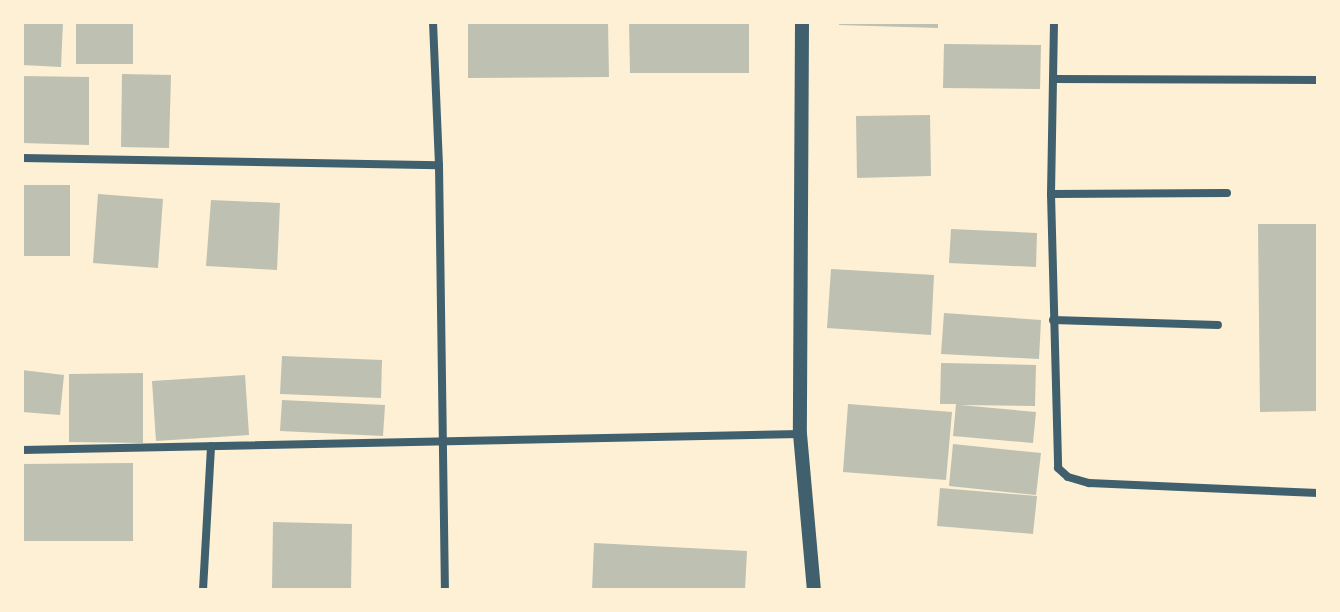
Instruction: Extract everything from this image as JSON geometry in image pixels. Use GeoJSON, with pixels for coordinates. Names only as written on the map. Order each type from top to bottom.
{"type":"FeatureCollection","features":[{"type":"Feature","properties":{"kind":"street"},"geometry":{"type":"LineString","coordinates":[[433,22],[439,165],[445,590]]}},
{"type":"Feature","properties":{"kind":"street"},"geometry":{"type":"LineString","coordinates":[[802,22],[800,434],[814,590]]}},
{"type":"Feature","properties":{"kind":"street"},"geometry":{"type":"LineString","coordinates":[[1054,22],[1051,194],[1058,468],[1068,477],[1089,483],[1318,493]]}},
{"type":"Feature","properties":{"kind":"street"},"geometry":{"type":"LineString","coordinates":[[1053,79],[1318,80]]}},
{"type":"Feature","properties":{"kind":"street"},"geometry":{"type":"LineString","coordinates":[[22,158],[439,165]]}},
{"type":"Feature","properties":{"kind":"street"},"geometry":{"type":"LineString","coordinates":[[1051,194],[1227,193]]}},
{"type":"Feature","properties":{"kind":"street"},"geometry":{"type":"LineString","coordinates":[[1053,320],[1218,325]]}},
{"type":"Feature","properties":{"kind":"street"},"geometry":{"type":"LineString","coordinates":[[22,450],[800,434]]}},
{"type":"Feature","properties":{"kind":"street"},"geometry":{"type":"LineString","coordinates":[[203,590],[211,446]]}},
{"type":"Feature","properties":{"kind":"building"},"geometry":{"type":"Polygon","coordinates":[[[22,22],[63,22],[61,67],[22,65],[22,22]]]}},
{"type":"Feature","properties":{"kind":"building"},"geometry":{"type":"Polygon","coordinates":[[[76,22],[133,22],[133,64],[76,64],[76,22]]]}},
{"type":"Feature","properties":{"kind":"building"},"geometry":{"type":"Polygon","coordinates":[[[468,22],[608,22],[609,77],[468,78],[468,22]]]}},
{"type":"Feature","properties":{"kind":"building"},"geometry":{"type":"Polygon","coordinates":[[[629,22],[749,22],[749,73],[630,73],[629,22]]]}},
{"type":"Feature","properties":{"kind":"building"},"geometry":{"type":"Polygon","coordinates":[[[839,22],[938,22],[938,28],[839,25],[839,22]]]}},
{"type":"Feature","properties":{"kind":"building"},"geometry":{"type":"Polygon","coordinates":[[[944,44],[1041,45],[1040,89],[943,88],[944,44]]]}},
{"type":"Feature","properties":{"kind":"building"},"geometry":{"type":"Polygon","coordinates":[[[122,74],[171,75],[169,148],[121,147],[122,74]]]}},
{"type":"Feature","properties":{"kind":"building"},"geometry":{"type":"Polygon","coordinates":[[[22,76],[89,77],[89,145],[22,143],[22,76]]]}},
{"type":"Feature","properties":{"kind":"building"},"geometry":{"type":"Polygon","coordinates":[[[930,115],[931,176],[857,178],[856,116],[930,115]]]}},
{"type":"Feature","properties":{"kind":"building"},"geometry":{"type":"Polygon","coordinates":[[[22,185],[70,185],[70,256],[22,256],[22,185]]]}},
{"type":"Feature","properties":{"kind":"building"},"geometry":{"type":"Polygon","coordinates":[[[98,194],[163,199],[158,268],[93,263],[98,194]]]}},
{"type":"Feature","properties":{"kind":"building"},"geometry":{"type":"Polygon","coordinates":[[[211,200],[280,203],[277,270],[206,266],[211,200]]]}},
{"type":"Feature","properties":{"kind":"building"},"geometry":{"type":"Polygon","coordinates":[[[1258,224],[1318,224],[1318,411],[1260,412],[1258,224]]]}},
{"type":"Feature","properties":{"kind":"building"},"geometry":{"type":"Polygon","coordinates":[[[951,229],[1037,233],[1036,267],[949,263],[951,229]]]}},
{"type":"Feature","properties":{"kind":"building"},"geometry":{"type":"Polygon","coordinates":[[[831,269],[934,275],[931,335],[827,328],[831,269]]]}},
{"type":"Feature","properties":{"kind":"building"},"geometry":{"type":"Polygon","coordinates":[[[944,313],[1041,320],[1039,359],[941,354],[944,313]]]}},
{"type":"Feature","properties":{"kind":"building"},"geometry":{"type":"Polygon","coordinates":[[[282,356],[382,360],[381,398],[280,394],[282,356]]]}},
{"type":"Feature","properties":{"kind":"building"},"geometry":{"type":"Polygon","coordinates":[[[941,363],[1036,365],[1035,406],[960,405],[1036,412],[1033,443],[953,436],[956,404],[940,404],[941,363]]]}},
{"type":"Feature","properties":{"kind":"building"},"geometry":{"type":"Polygon","coordinates":[[[22,370],[64,375],[60,415],[22,412],[22,370]]]}},
{"type":"Feature","properties":{"kind":"building"},"geometry":{"type":"Polygon","coordinates":[[[143,373],[143,443],[69,442],[69,374],[143,373]]]}},
{"type":"Feature","properties":{"kind":"building"},"geometry":{"type":"Polygon","coordinates":[[[245,375],[249,435],[156,441],[152,381],[245,375]]]}},
{"type":"Feature","properties":{"kind":"building"},"geometry":{"type":"Polygon","coordinates":[[[282,400],[385,405],[383,436],[280,431],[282,400]]]}},
{"type":"Feature","properties":{"kind":"building"},"geometry":{"type":"Polygon","coordinates":[[[848,404],[952,412],[946,480],[843,472],[848,404]]]}},
{"type":"Feature","properties":{"kind":"building"},"geometry":{"type":"Polygon","coordinates":[[[953,444],[1041,453],[1036,495],[949,486],[953,444]]]}},
{"type":"Feature","properties":{"kind":"building"},"geometry":{"type":"Polygon","coordinates":[[[133,463],[133,541],[22,541],[22,464],[133,463]]]}},
{"type":"Feature","properties":{"kind":"building"},"geometry":{"type":"Polygon","coordinates":[[[940,488],[1037,496],[1033,534],[937,526],[940,488]]]}},
{"type":"Feature","properties":{"kind":"building"},"geometry":{"type":"Polygon","coordinates":[[[273,522],[352,524],[351,590],[272,590],[273,522]]]}},
{"type":"Feature","properties":{"kind":"building"},"geometry":{"type":"Polygon","coordinates":[[[594,543],[747,551],[745,590],[592,590],[594,543]]]}}]}
